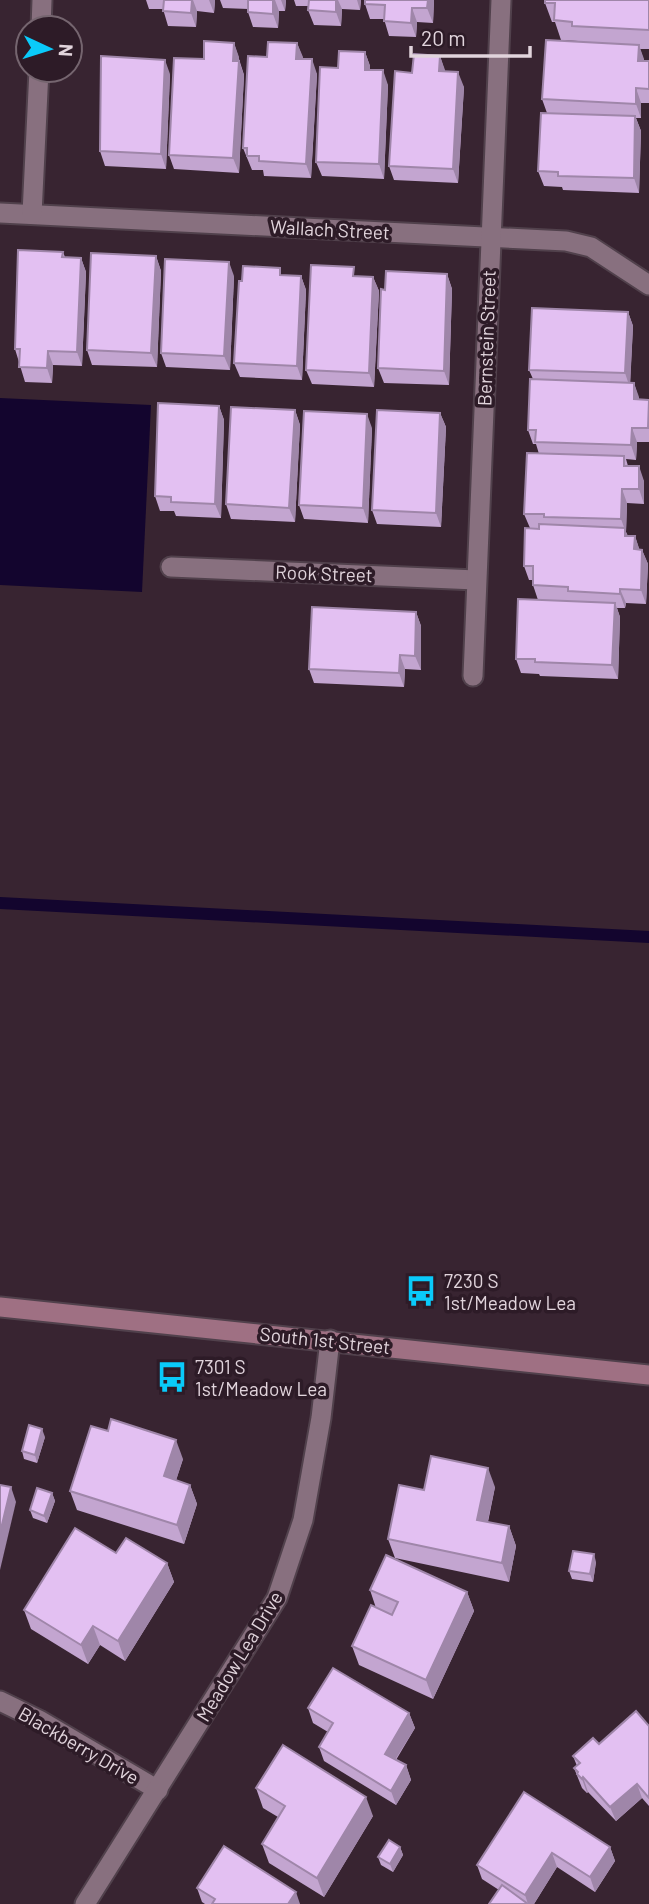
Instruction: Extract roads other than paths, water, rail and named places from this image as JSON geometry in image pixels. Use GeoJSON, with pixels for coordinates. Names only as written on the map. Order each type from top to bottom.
{"type":"FeatureCollection","features":[{"type":"Feature","properties":{"kind":"main road","name":"South 1st Street"},"geometry":{"type":"LineString","coordinates":[[0,1307],[649,1374]]}},
{"type":"Feature","properties":{"kind":"street","name":"Bernstein Street"},"geometry":{"type":"LineString","coordinates":[[473,676],[501,0]]}},
{"type":"Feature","properties":{"kind":"street"},"geometry":{"type":"LineString","coordinates":[[32,214],[38,84]]}},
{"type":"Feature","properties":{"kind":"street","name":"Wallach Street"},"geometry":{"type":"LineString","coordinates":[[0,213],[566,241],[591,247],[649,285]]}},
{"type":"Feature","properties":{"kind":"street","name":"Rook Street"},"geometry":{"type":"LineString","coordinates":[[171,567],[476,580]]}},
{"type":"Feature","properties":{"kind":"street","name":"Meadow Lea Drive"},"geometry":{"type":"LineString","coordinates":[[85,1904],[277,1598],[303,1520],[321,1418],[330,1340]]}},
{"type":"Feature","properties":{"kind":"street","name":"Blackberry Drive"},"geometry":{"type":"LineString","coordinates":[[0,1701],[39,1720],[158,1790]]}},
{"type":"Feature","properties":{"kind":"waterway"},"geometry":{"type":"LineString","coordinates":[[0,903],[649,937]]}},
{"type":"Feature","properties":{"kind":"place","name":"7230 S 1st/Meadow Lea"},"geometry":{"type":"Point","coordinates":[421,1291]}},
{"type":"Feature","properties":{"kind":"place","name":"7301 S 1st/Meadow Lea"},"geometry":{"type":"Point","coordinates":[172,1377]}}]}
